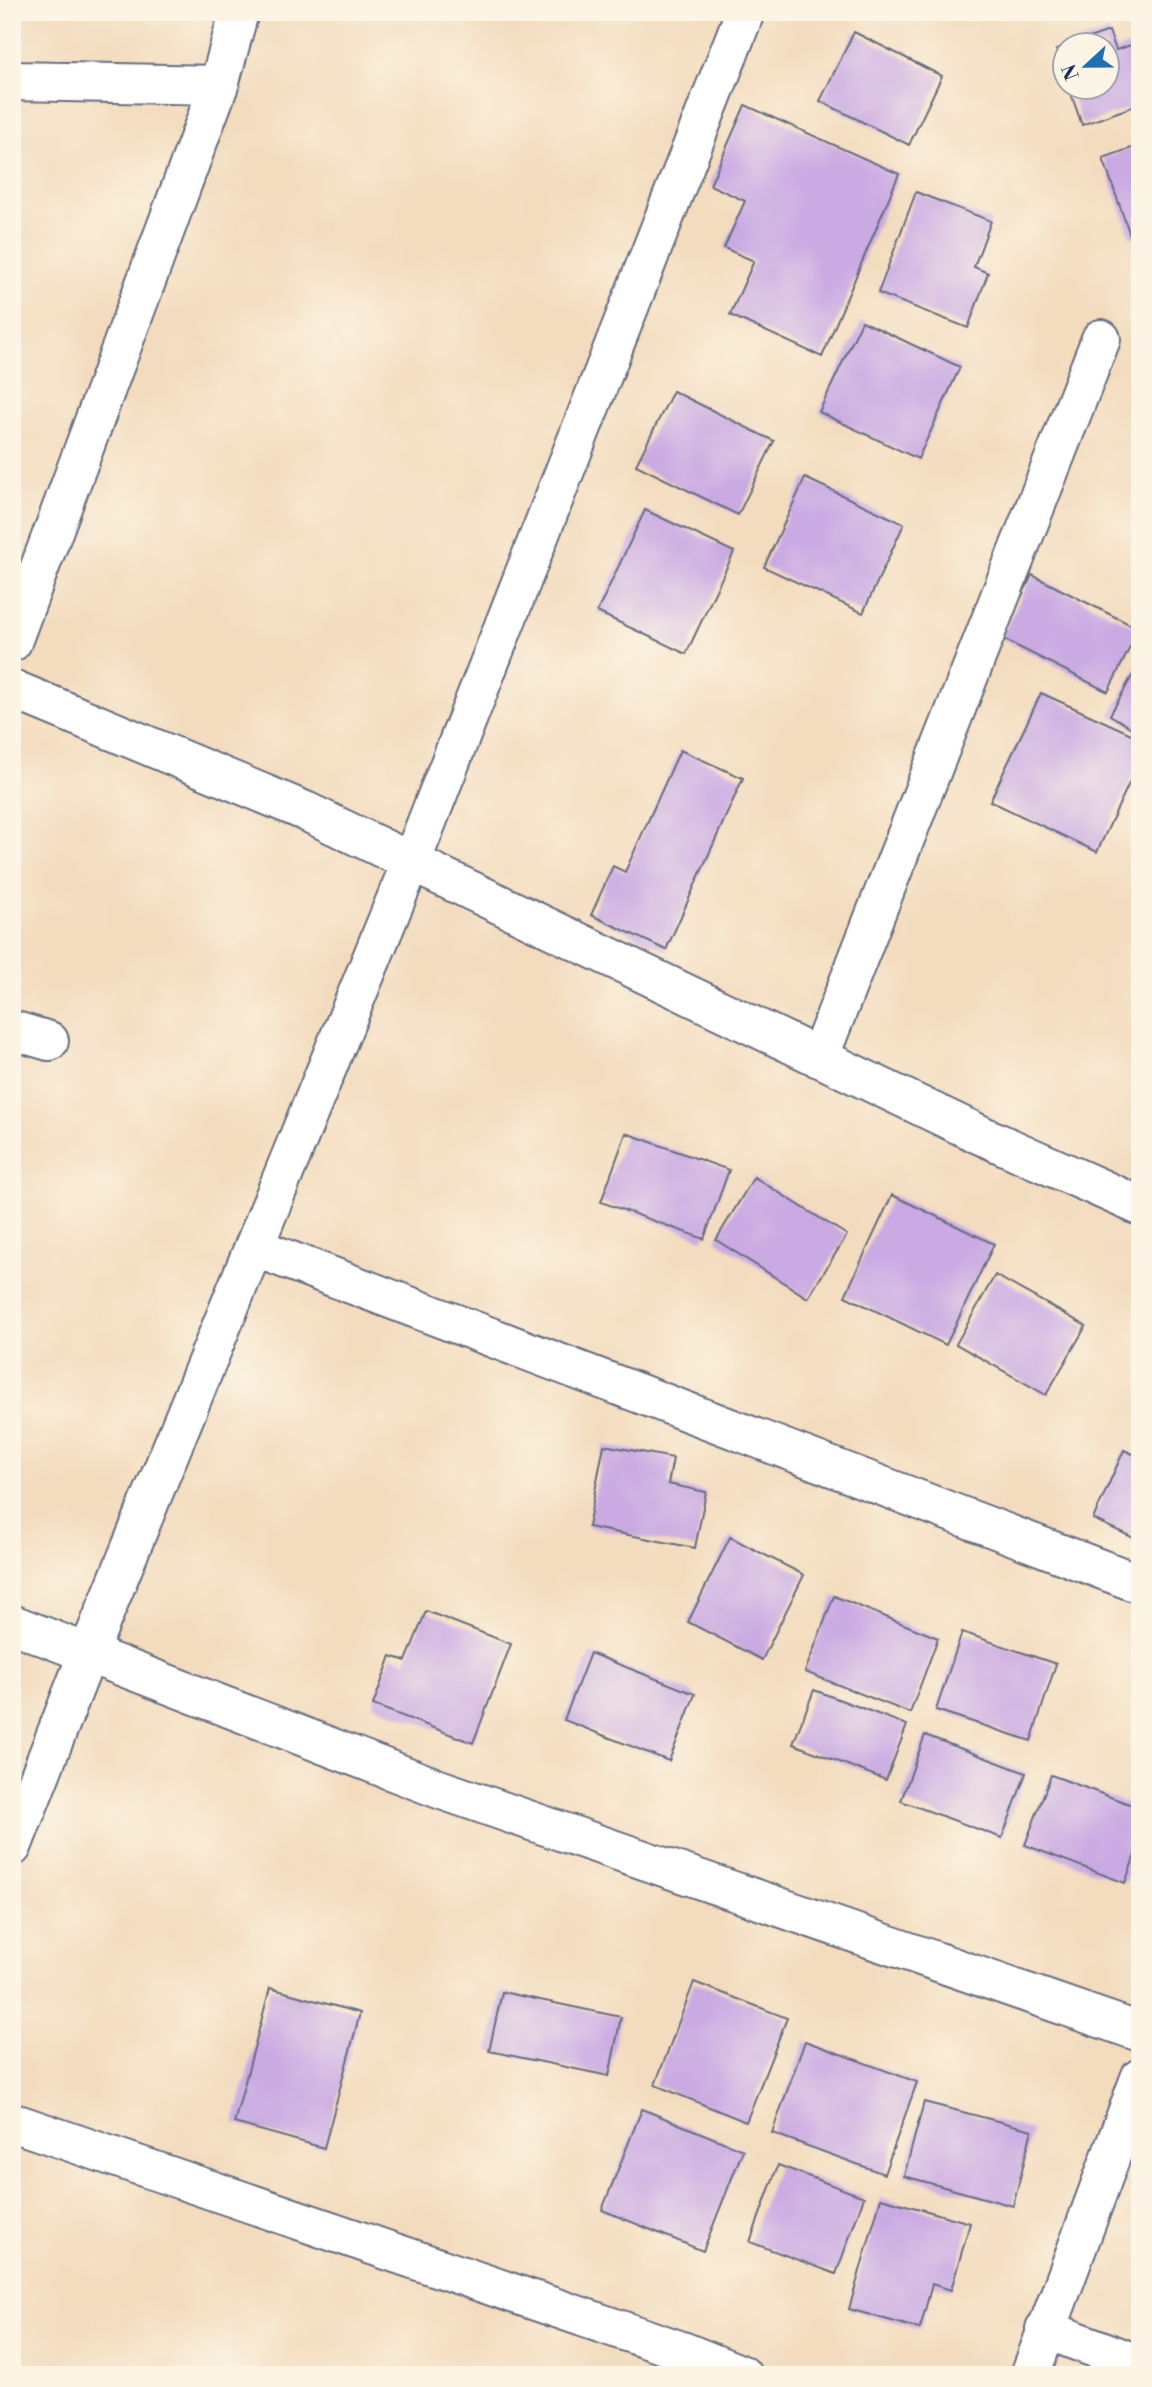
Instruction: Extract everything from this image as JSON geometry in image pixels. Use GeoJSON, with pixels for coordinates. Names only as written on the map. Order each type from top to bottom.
{"type":"FeatureCollection","features":[{"type":"Feature","properties":{"kind":"street"},"geometry":{"type":"LineString","coordinates":[[12,642],[219,85],[239,12]]}},
{"type":"Feature","properties":{"kind":"street"},"geometry":{"type":"LineString","coordinates":[[15,1830],[412,860],[745,12]]}},
{"type":"Feature","properties":{"kind":"street"},"geometry":{"type":"LineString","coordinates":[[12,81],[219,85]]}},
{"type":"Feature","properties":{"kind":"street"},"geometry":{"type":"LineString","coordinates":[[819,1058],[1101,339]]}},
{"type":"Feature","properties":{"kind":"street"},"geometry":{"type":"LineString","coordinates":[[12,689],[305,811],[412,860],[819,1058],[1140,1206]]}},
{"type":"Feature","properties":{"kind":"street"},"geometry":{"type":"LineString","coordinates":[[12,1030],[49,1041]]}},
{"type":"Feature","properties":{"kind":"street"},"geometry":{"type":"LineString","coordinates":[[254,1247],[1140,1584]]}},
{"type":"Feature","properties":{"kind":"street"},"geometry":{"type":"LineString","coordinates":[[12,1625],[439,1789],[1140,2032]]}},
{"type":"Feature","properties":{"kind":"street"},"geometry":{"type":"LineString","coordinates":[[1030,2375],[1140,2078]]}},
{"type":"Feature","properties":{"kind":"street"},"geometry":{"type":"LineString","coordinates":[[12,2122],[264,2211],[682,2351],[741,2375]]}},
{"type":"Feature","properties":{"kind":"street"},"geometry":{"type":"LineString","coordinates":[[1045,2329],[1140,2365]]}},
{"type":"Feature","properties":{"kind":"building"},"geometry":{"type":"Polygon","coordinates":[[[854,32],[942,76],[909,145],[820,101],[854,32]]]}},
{"type":"Feature","properties":{"kind":"building"},"geometry":{"type":"Polygon","coordinates":[[[1140,42],[1140,104],[1082,125],[1074,102],[1120,102],[1120,49],[1140,42]]]}},
{"type":"Feature","properties":{"kind":"building"},"geometry":{"type":"Polygon","coordinates":[[[745,105],[899,174],[822,357],[730,315],[754,261],[724,248],[745,201],[710,185],[745,105]]]}},
{"type":"Feature","properties":{"kind":"building"},"geometry":{"type":"Polygon","coordinates":[[[1140,145],[1140,234],[1131,238],[1103,158],[1140,145]]]}},
{"type":"Feature","properties":{"kind":"building"},"geometry":{"type":"Polygon","coordinates":[[[916,192],[991,221],[974,267],[988,273],[968,328],[878,293],[916,192]]]}},
{"type":"Feature","properties":{"kind":"building"},"geometry":{"type":"Polygon","coordinates":[[[862,321],[960,367],[918,459],[819,412],[862,321]]]}},
{"type":"Feature","properties":{"kind":"building"},"geometry":{"type":"Polygon","coordinates":[[[673,391],[774,441],[738,515],[636,465],[673,391]]]}},
{"type":"Feature","properties":{"kind":"building"},"geometry":{"type":"Polygon","coordinates":[[[805,478],[904,524],[863,613],[764,567],[805,478]]]}},
{"type":"Feature","properties":{"kind":"building"},"geometry":{"type":"Polygon","coordinates":[[[645,510],[734,552],[686,654],[597,612],[645,510]]]}},
{"type":"Feature","properties":{"kind":"building"},"geometry":{"type":"Polygon","coordinates":[[[1032,575],[1139,629],[1108,692],[1001,638],[1032,575]]]}},
{"type":"Feature","properties":{"kind":"building"},"geometry":{"type":"Polygon","coordinates":[[[1140,662],[1140,733],[1110,715],[1140,662]]]}},
{"type":"Feature","properties":{"kind":"building"},"geometry":{"type":"Polygon","coordinates":[[[1041,693],[1140,738],[1140,760],[1097,852],[990,801],[1041,693]]]}},
{"type":"Feature","properties":{"kind":"building"},"geometry":{"type":"Polygon","coordinates":[[[680,750],[743,778],[666,950],[591,915],[613,866],[625,872],[680,750]]]}},
{"type":"Feature","properties":{"kind":"building"},"geometry":{"type":"Polygon","coordinates":[[[626,1133],[729,1170],[704,1239],[601,1202],[626,1133]]]}},
{"type":"Feature","properties":{"kind":"building"},"geometry":{"type":"Polygon","coordinates":[[[754,1177],[847,1235],[808,1298],[716,1240],[754,1177]]]}},
{"type":"Feature","properties":{"kind":"building"},"geometry":{"type":"Polygon","coordinates":[[[892,1195],[994,1244],[946,1345],[845,1296],[892,1195]]]}},
{"type":"Feature","properties":{"kind":"building"},"geometry":{"type":"Polygon","coordinates":[[[995,1275],[1086,1326],[1046,1395],[956,1344],[995,1275]]]}},
{"type":"Feature","properties":{"kind":"building"},"geometry":{"type":"Polygon","coordinates":[[[604,1445],[673,1458],[668,1484],[706,1492],[695,1548],[588,1527],[604,1445]]]}},
{"type":"Feature","properties":{"kind":"building"},"geometry":{"type":"Polygon","coordinates":[[[1124,1450],[1140,1457],[1140,1541],[1093,1519],[1124,1450]]]}},
{"type":"Feature","properties":{"kind":"building"},"geometry":{"type":"Polygon","coordinates":[[[730,1537],[804,1575],[762,1660],[688,1622],[730,1537]]]}},
{"type":"Feature","properties":{"kind":"building"},"geometry":{"type":"Polygon","coordinates":[[[834,1596],[938,1638],[910,1713],[805,1672],[834,1596]]]}},
{"type":"Feature","properties":{"kind":"building"},"geometry":{"type":"Polygon","coordinates":[[[426,1611],[511,1644],[473,1743],[373,1705],[391,1656],[406,1661],[426,1611]]]}},
{"type":"Feature","properties":{"kind":"building"},"geometry":{"type":"Polygon","coordinates":[[[962,1632],[1056,1664],[1031,1741],[936,1710],[962,1632]]]}},
{"type":"Feature","properties":{"kind":"building"},"geometry":{"type":"Polygon","coordinates":[[[590,1653],[695,1694],[669,1761],[564,1720],[590,1653]]]}},
{"type":"Feature","properties":{"kind":"building"},"geometry":{"type":"Polygon","coordinates":[[[814,1690],[907,1725],[886,1780],[793,1744],[814,1690]]]}},
{"type":"Feature","properties":{"kind":"building"},"geometry":{"type":"Polygon","coordinates":[[[925,1735],[1026,1773],[1002,1838],[901,1801],[925,1735]]]}},
{"type":"Feature","properties":{"kind":"building"},"geometry":{"type":"Polygon","coordinates":[[[1051,1775],[1140,1808],[1140,1841],[1125,1883],[1025,1845],[1051,1775]]]}},
{"type":"Feature","properties":{"kind":"building"},"geometry":{"type":"Polygon","coordinates":[[[694,1982],[787,2018],[746,2122],[655,2085],[694,1982]]]}},
{"type":"Feature","properties":{"kind":"building"},"geometry":{"type":"Polygon","coordinates":[[[270,1988],[360,2013],[324,2148],[234,2123],[270,1988]]]}},
{"type":"Feature","properties":{"kind":"building"},"geometry":{"type":"Polygon","coordinates":[[[502,1992],[621,2017],[609,2076],[489,2051],[502,1992]]]}},
{"type":"Feature","properties":{"kind":"building"},"geometry":{"type":"Polygon","coordinates":[[[805,2041],[917,2082],[884,2174],[772,2133],[805,2041]]]}},
{"type":"Feature","properties":{"kind":"building"},"geometry":{"type":"Polygon","coordinates":[[[924,2102],[1032,2130],[1013,2206],[904,2176],[924,2102]]]}},
{"type":"Feature","properties":{"kind":"building"},"geometry":{"type":"Polygon","coordinates":[[[642,2109],[743,2150],[703,2251],[602,2210],[642,2109]]]}},
{"type":"Feature","properties":{"kind":"building"},"geometry":{"type":"Polygon","coordinates":[[[778,2165],[864,2197],[836,2274],[750,2242],[778,2165]]]}},
{"type":"Feature","properties":{"kind":"building"},"geometry":{"type":"Polygon","coordinates":[[[881,2198],[970,2223],[951,2290],[932,2284],[920,2329],[849,2309],[881,2198]]]}}]}
